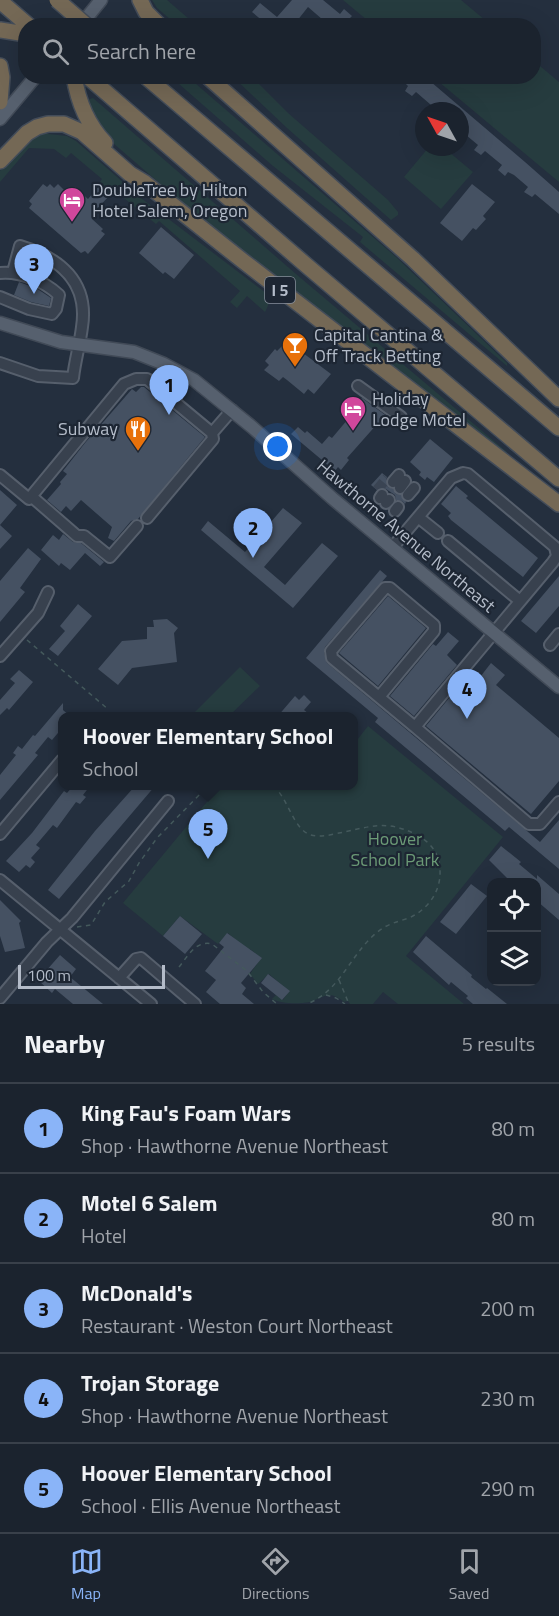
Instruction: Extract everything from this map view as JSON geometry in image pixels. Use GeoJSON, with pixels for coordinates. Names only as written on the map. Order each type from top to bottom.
{"type":"FeatureCollection","features":[{"type":"Feature","properties":{"kind":"highway"},"geometry":{"type":"LineString","coordinates":[[57,0],[78,18]]}},
{"type":"Feature","properties":{"kind":"highway"},"geometry":{"type":"LineString","coordinates":[[68,0],[69,18]]}},
{"type":"Feature","properties":{"kind":"highway"},"geometry":{"type":"LineString","coordinates":[[140,0],[152,18]]}},
{"type":"Feature","properties":{"kind":"highway"},"geometry":{"type":"LineString","coordinates":[[0,1],[19,18]]}},
{"type":"Feature","properties":{"kind":"highway"},"geometry":{"type":"LineString","coordinates":[[0,30],[18,32]]}},
{"type":"Feature","properties":{"kind":"highway"},"geometry":{"type":"LineString","coordinates":[[0,66],[2,77],[0,102]]}},
{"type":"Feature","properties":{"kind":"highway","name":"I 5"},"geometry":{"type":"LineString","coordinates":[[76,84],[79,99],[93,129],[145,183]]}},
{"type":"Feature","properties":{"kind":"highway","name":"I 5"},"geometry":{"type":"LineString","coordinates":[[96,84],[559,479]]}},
{"type":"Feature","properties":{"kind":"highway"},"geometry":{"type":"LineString","coordinates":[[155,84],[559,428]]}},
{"type":"Feature","properties":{"kind":"highway"},"geometry":{"type":"LineString","coordinates":[[216,84],[413,259],[559,399]]}},
{"type":"Feature","properties":{"kind":"highway"},"geometry":{"type":"LineString","coordinates":[[220,84],[230,96]]}},
{"type":"Feature","properties":{"kind":"highway","name":"I 5"},"geometry":{"type":"LineString","coordinates":[[0,161],[27,133],[37,127],[64,124],[81,132],[130,174],[145,183],[559,504]]}},
{"type":"Feature","properties":{"kind":"main road"},"geometry":{"type":"LineString","coordinates":[[86,18],[101,0]]}},
{"type":"Feature","properties":{"kind":"main road"},"geometry":{"type":"LineString","coordinates":[[0,119],[29,84]]}},
{"type":"Feature","properties":{"kind":"main road","name":"Hawthorne Avenue Northeast"},"geometry":{"type":"LineString","coordinates":[[0,323],[46,338],[134,352],[164,364],[194,380],[392,548],[558,684]]}},
{"type":"Feature","properties":{"kind":"street"},"geometry":{"type":"LineString","coordinates":[[1,367],[38,376],[73,378],[82,327],[83,302],[77,285],[52,259],[21,246],[13,272]]}},
{"type":"Feature","properties":{"kind":"street"},"geometry":{"type":"LineString","coordinates":[[0,273],[13,272],[51,288],[59,295],[56,309],[52,314],[43,314],[0,297]]}},
{"type":"Feature","properties":{"kind":"street"},"geometry":{"type":"LineString","coordinates":[[0,475],[29,499],[124,384],[136,378],[147,379],[212,433],[213,439],[147,518]]}},
{"type":"Feature","properties":{"kind":"street"},"geometry":{"type":"LineString","coordinates":[[358,386],[401,417]]}},
{"type":"Feature","properties":{"kind":"street"},"geometry":{"type":"LineString","coordinates":[[212,433],[232,410]]}},
{"type":"Feature","properties":{"kind":"street"},"geometry":{"type":"LineString","coordinates":[[392,548],[451,478],[458,474],[468,474],[555,547],[557,552],[553,562],[415,728]]}},
{"type":"Feature","properties":{"kind":"street"},"geometry":{"type":"LineString","coordinates":[[31,496],[76,536],[84,536],[110,557],[137,526]]}},
{"type":"Feature","properties":{"kind":"street"},"geometry":{"type":"LineString","coordinates":[[418,517],[438,533]]}},
{"type":"Feature","properties":{"kind":"street"},"geometry":{"type":"LineString","coordinates":[[448,542],[520,601]]}},
{"type":"Feature","properties":{"kind":"street"},"geometry":{"type":"LineString","coordinates":[[379,697],[434,631],[434,625],[390,588],[385,588],[331,651],[332,658],[529,824],[540,824],[559,802]]}},
{"type":"Feature","properties":{"kind":"street"},"geometry":{"type":"LineString","coordinates":[[0,656],[38,612],[48,592]]}},
{"type":"Feature","properties":{"kind":"street"},"geometry":{"type":"LineString","coordinates":[[550,645],[559,634]]}},
{"type":"Feature","properties":{"kind":"street"},"geometry":{"type":"LineString","coordinates":[[0,834],[58,766]]}},
{"type":"Feature","properties":{"kind":"street"},"geometry":{"type":"LineString","coordinates":[[0,998],[47,942],[72,918],[168,801]]}},
{"type":"Feature","properties":{"kind":"street"},"geometry":{"type":"LineString","coordinates":[[2,886],[151,1004]]}},
{"type":"Feature","properties":{"kind":"street"},"geometry":{"type":"LineString","coordinates":[[119,978],[136,959],[141,958],[195,1004]]}},
{"type":"Feature","properties":{"kind":"path"},"geometry":{"type":"LineString","coordinates":[[20,633],[109,710]]}},
{"type":"Feature","properties":{"kind":"path"},"geometry":{"type":"LineString","coordinates":[[76,927],[91,925],[105,902],[129,881],[157,838],[204,790]]}},
{"type":"Feature","properties":{"kind":"path"},"geometry":{"type":"LineString","coordinates":[[277,790],[284,797],[300,827],[311,835],[325,836],[386,824],[398,827],[419,836],[432,846],[437,855],[441,874],[433,897],[418,912],[377,933],[363,947],[326,995],[307,1004]]}},
{"type":"Feature","properties":{"kind":"path"},"geometry":{"type":"LineString","coordinates":[[179,967],[196,946],[205,942],[212,944],[247,971],[263,992],[277,1004]]}},
{"type":"Feature","properties":{"kind":"path"},"geometry":{"type":"LineString","coordinates":[[338,979],[349,1004]]}},
{"type":"Feature","properties":{"kind":"path"},"geometry":{"type":"LineString","coordinates":[[326,995],[345,1004]]}},
{"type":"Feature","properties":{"kind":"green space"},"geometry":{"type":"Polygon","coordinates":[[[152,0],[167,0],[188,18],[169,18],[152,0]]]}},
{"type":"Feature","properties":{"kind":"green space"},"geometry":{"type":"Polygon","coordinates":[[[343,0],[461,0],[483,18],[365,18],[343,0]]]}},
{"type":"Feature","properties":{"kind":"green space"},"geometry":{"type":"Polygon","coordinates":[[[541,67],[559,82],[559,182],[469,107],[469,102],[463,102],[441,84],[541,84],[541,67]]]}},
{"type":"Feature","properties":{"kind":"green space"},"geometry":{"type":"Polygon","coordinates":[[[179,84],[196,84],[396,257],[507,363],[507,366],[360,242],[363,237],[273,166],[179,84]]]}},
{"type":"Feature","properties":{"kind":"green space"},"geometry":{"type":"Polygon","coordinates":[[[240,84],[259,84],[288,113],[388,200],[398,215],[391,220],[240,84]]]}},
{"type":"Feature","properties":{"kind":"green space"},"geometry":{"type":"Polygon","coordinates":[[[93,98],[296,274],[507,452],[505,455],[194,213],[106,137],[84,101],[93,98]]]}},
{"type":"Feature","properties":{"kind":"green space"},"geometry":{"type":"Polygon","coordinates":[[[39,133],[67,136],[76,141],[141,198],[266,293],[269,302],[265,312],[247,296],[237,308],[230,302],[240,291],[159,221],[156,224],[114,190],[110,194],[98,185],[102,179],[71,153],[66,158],[54,149],[29,148],[0,182],[0,171],[23,144],[39,133]]]}},
{"type":"Feature","properties":{"kind":"green space"},"geometry":{"type":"Polygon","coordinates":[[[422,156],[454,156],[473,172],[441,209],[404,177],[422,156]]]}},
{"type":"Feature","properties":{"kind":"green space"},"geometry":{"type":"Polygon","coordinates":[[[240,667],[260,686],[233,712],[195,712],[240,667]]]}},
{"type":"Feature","properties":{"kind":"green space","name":"Hoover School Park"},"geometry":{"type":"Polygon","coordinates":[[[368,726],[503,837],[406,956],[464,1004],[398,1004],[383,992],[373,1004],[350,1004],[348,1001],[344,1002],[331,995],[305,1003],[276,1001],[272,999],[276,995],[283,1000],[289,991],[269,974],[258,984],[250,974],[261,958],[250,949],[238,963],[238,942],[228,933],[218,944],[180,916],[163,936],[123,903],[211,797],[202,790],[358,790],[358,739],[368,726]]]}},
{"type":"Feature","properties":{"kind":"building"},"geometry":{"type":"Polygon","coordinates":[[[292,0],[323,0],[340,14],[344,9],[352,16],[350,18],[321,18],[308,7],[299,18],[259,18],[252,12],[260,3],[277,17],[292,0]]]}},
{"type":"Feature","properties":{"kind":"building"},"geometry":{"type":"Polygon","coordinates":[[[406,84],[433,84],[455,102],[428,102],[416,92],[412,96],[405,91],[408,86],[406,84]]]}},
{"type":"Feature","properties":{"kind":"building"},"geometry":{"type":"Polygon","coordinates":[[[469,114],[559,192],[559,214],[535,194],[532,197],[524,192],[528,187],[514,175],[508,172],[505,176],[498,170],[502,165],[485,151],[481,155],[474,150],[478,145],[469,138],[469,114]]]}},
{"type":"Feature","properties":{"kind":"building","name":"DoubleTree by Hilton Hotel Salem, Oregon"},"geometry":{"type":"Polygon","coordinates":[[[43,184],[47,187],[50,184],[54,188],[58,184],[66,192],[75,187],[88,199],[99,186],[110,195],[94,212],[96,214],[92,219],[105,234],[88,254],[85,251],[81,253],[29,208],[32,204],[29,201],[43,184]]]}},
{"type":"Feature","properties":{"kind":"building"},"geometry":{"type":"Polygon","coordinates":[[[472,184],[495,202],[483,216],[486,219],[476,230],[473,228],[462,241],[440,223],[472,184]]]}},
{"type":"Feature","properties":{"kind":"building"},"geometry":{"type":"Polygon","coordinates":[[[161,227],[194,255],[174,279],[165,272],[163,274],[139,253],[161,227]]]}},
{"type":"Feature","properties":{"kind":"building"},"geometry":{"type":"Polygon","coordinates":[[[19,282],[36,288],[51,298],[49,306],[14,295],[19,282]]]}},
{"type":"Feature","properties":{"kind":"building","name":"Capital Cantina & Off Track Betting"},"geometry":{"type":"Polygon","coordinates":[[[282,346],[297,358],[303,353],[331,374],[314,394],[308,389],[304,394],[283,377],[279,381],[264,370],[269,365],[265,361],[275,349],[277,351],[282,346]]]}},
{"type":"Feature","properties":{"kind":"building"},"geometry":{"type":"Polygon","coordinates":[[[144,387],[205,437],[138,519],[131,521],[114,541],[108,538],[112,527],[81,500],[71,511],[66,506],[61,512],[47,500],[67,474],[63,471],[85,443],[132,389],[136,392],[144,387]]]}},
{"type":"Feature","properties":{"kind":"building","name":"Holiday Lodge Motel"},"geometry":{"type":"Polygon","coordinates":[[[362,398],[388,417],[381,425],[378,423],[347,458],[349,460],[341,470],[338,467],[335,471],[291,434],[298,427],[305,433],[307,431],[322,444],[329,436],[332,438],[359,406],[356,404],[362,398]]]}},
{"type":"Feature","properties":{"kind":"building"},"geometry":{"type":"Polygon","coordinates":[[[430,439],[453,458],[434,482],[427,477],[425,480],[419,475],[421,472],[410,462],[430,439]]]}},
{"type":"Feature","properties":{"kind":"building"},"geometry":{"type":"Polygon","coordinates":[[[382,473],[387,477],[388,487],[401,495],[405,504],[396,500],[395,495],[386,489],[377,490],[371,485],[382,473]]]}},
{"type":"Feature","properties":{"kind":"building"},"geometry":{"type":"Polygon","coordinates":[[[456,486],[468,496],[466,498],[538,558],[523,577],[448,516],[451,513],[441,504],[456,486]]]}},
{"type":"Feature","properties":{"kind":"building"},"geometry":{"type":"Polygon","coordinates":[[[0,490],[17,505],[0,525],[0,490]]]}},
{"type":"Feature","properties":{"kind":"building"},"geometry":{"type":"Polygon","coordinates":[[[283,508],[302,523],[264,567],[285,585],[322,543],[338,556],[293,608],[201,530],[208,521],[245,552],[283,508]]]}},
{"type":"Feature","properties":{"kind":"building"},"geometry":{"type":"Polygon","coordinates":[[[0,525],[12,536],[0,549],[0,525]]]}},
{"type":"Feature","properties":{"kind":"building"},"geometry":{"type":"Polygon","coordinates":[[[63,534],[73,542],[81,543],[104,562],[100,566],[85,553],[70,570],[61,563],[59,566],[41,550],[53,535],[59,540],[63,534]]]}},
{"type":"Feature","properties":{"kind":"building"},"geometry":{"type":"Polygon","coordinates":[[[28,548],[41,559],[20,588],[25,592],[0,622],[0,581],[28,548]]]}},
{"type":"Feature","properties":{"kind":"building"},"geometry":{"type":"Polygon","coordinates":[[[380,570],[387,576],[325,647],[327,663],[540,842],[559,820],[559,869],[509,827],[505,831],[375,722],[378,718],[306,658],[380,570]]]}},
{"type":"Feature","properties":{"kind":"building"},"geometry":{"type":"Polygon","coordinates":[[[559,576],[559,606],[536,633],[521,621],[559,576]]]}},
{"type":"Feature","properties":{"kind":"building"},"geometry":{"type":"Polygon","coordinates":[[[388,596],[426,628],[378,686],[339,653],[388,596]]]}},
{"type":"Feature","properties":{"kind":"building"},"geometry":{"type":"Polygon","coordinates":[[[78,604],[92,616],[58,656],[49,649],[65,631],[60,626],[78,604]]]}},
{"type":"Feature","properties":{"kind":"building"},"geometry":{"type":"Polygon","coordinates":[[[167,619],[178,628],[174,633],[177,662],[132,668],[118,685],[98,669],[122,641],[147,639],[147,627],[154,627],[153,620],[167,619]]]}},
{"type":"Feature","properties":{"kind":"building"},"geometry":{"type":"Polygon","coordinates":[[[448,632],[459,641],[447,655],[457,665],[414,716],[390,696],[433,644],[436,646],[448,632]]]}},
{"type":"Feature","properties":{"kind":"building"},"geometry":{"type":"Polygon","coordinates":[[[491,663],[505,675],[496,685],[559,738],[559,781],[531,814],[426,726],[469,674],[477,681],[491,663]]]}},
{"type":"Feature","properties":{"kind":"building"},"geometry":{"type":"Polygon","coordinates":[[[19,670],[33,682],[9,710],[7,708],[0,715],[0,700],[15,683],[10,679],[19,670]]]}},
{"type":"Feature","properties":{"kind":"building"},"geometry":{"type":"Polygon","coordinates":[[[304,695],[311,702],[304,710],[307,712],[281,712],[295,696],[299,700],[304,695]]]}},
{"type":"Feature","properties":{"kind":"building"},"geometry":{"type":"Polygon","coordinates":[[[63,703],[65,712],[58,712],[58,733],[52,740],[48,737],[35,753],[38,755],[0,800],[0,775],[16,755],[13,753],[18,746],[22,749],[33,735],[35,736],[63,703]]]}},
{"type":"Feature","properties":{"kind":"building"},"geometry":{"type":"Polygon","coordinates":[[[70,790],[87,790],[83,795],[86,797],[80,804],[76,802],[57,828],[53,825],[36,845],[40,848],[31,858],[35,862],[30,868],[26,865],[19,872],[6,861],[32,833],[64,791],[67,793],[70,790]]]}},
{"type":"Feature","properties":{"kind":"building"},"geometry":{"type":"Polygon","coordinates":[[[131,790],[152,790],[59,899],[48,890],[131,790]]]}},
{"type":"Feature","properties":{"kind":"building"},"geometry":{"type":"Polygon","coordinates":[[[501,846],[536,878],[507,878],[489,860],[501,846]]]}},
{"type":"Feature","properties":{"kind":"building"},"geometry":{"type":"Polygon","coordinates":[[[541,878],[559,894],[559,920],[541,904],[541,878]]]}},
{"type":"Feature","properties":{"kind":"building"},"geometry":{"type":"Polygon","coordinates":[[[471,884],[487,896],[456,934],[440,922],[471,884]]]}},
{"type":"Feature","properties":{"kind":"building"},"geometry":{"type":"Polygon","coordinates":[[[0,900],[21,921],[19,923],[25,948],[5,952],[0,936],[0,900]]]}},
{"type":"Feature","properties":{"kind":"building"},"geometry":{"type":"Polygon","coordinates":[[[180,916],[202,934],[185,954],[163,936],[180,916]]]}},
{"type":"Feature","properties":{"kind":"building"},"geometry":{"type":"Polygon","coordinates":[[[227,933],[262,958],[241,983],[246,988],[242,994],[254,1004],[220,1004],[206,992],[216,980],[205,971],[224,947],[219,943],[227,933]]]}},
{"type":"Feature","properties":{"kind":"building"},"geometry":{"type":"Polygon","coordinates":[[[426,936],[472,975],[471,977],[507,1004],[473,1004],[466,998],[468,996],[451,982],[449,985],[413,952],[426,936]]]}},
{"type":"Feature","properties":{"kind":"building"},"geometry":{"type":"Polygon","coordinates":[[[60,955],[76,969],[70,977],[103,1004],[73,1004],[55,989],[52,993],[38,980],[60,955]]]}},
{"type":"Feature","properties":{"kind":"building"},"geometry":{"type":"Polygon","coordinates":[[[268,974],[290,991],[282,1000],[261,983],[268,974]]]}},
{"type":"Feature","properties":{"kind":"tunnel"},"geometry":{"type":"LineString","coordinates":[[377,490],[387,478]]}},
{"type":"Feature","properties":{"kind":"place","name":"DoubleTree by Hilton Hotel Salem, Oregon"},"geometry":{"type":"Point","coordinates":[72,223]}},
{"type":"Feature","properties":{"kind":"place","name":"McDonald's"},"geometry":{"type":"Point","coordinates":[34,294]}},
{"type":"Feature","properties":{"kind":"place","name":"Capital Cantina & Off Track Betting"},"geometry":{"type":"Point","coordinates":[295,368]}},
{"type":"Feature","properties":{"kind":"place","name":"King Fau's Foam Wars"},"geometry":{"type":"Point","coordinates":[169,415]}},
{"type":"Feature","properties":{"kind":"place","name":"Holiday Lodge Motel"},"geometry":{"type":"Point","coordinates":[353,432]}},
{"type":"Feature","properties":{"kind":"place","name":"Subway"},"geometry":{"type":"Point","coordinates":[138,452]}},
{"type":"Feature","properties":{"kind":"place","name":"Motel 6 Salem"},"geometry":{"type":"Point","coordinates":[253,558]}},
{"type":"Feature","properties":{"kind":"place","name":"Trojan Storage"},"geometry":{"type":"Point","coordinates":[467,719]}},
{"type":"Feature","properties":{"kind":"place","name":"Hoover Elementary School"},"geometry":{"type":"Point","coordinates":[208,859]}}]}
